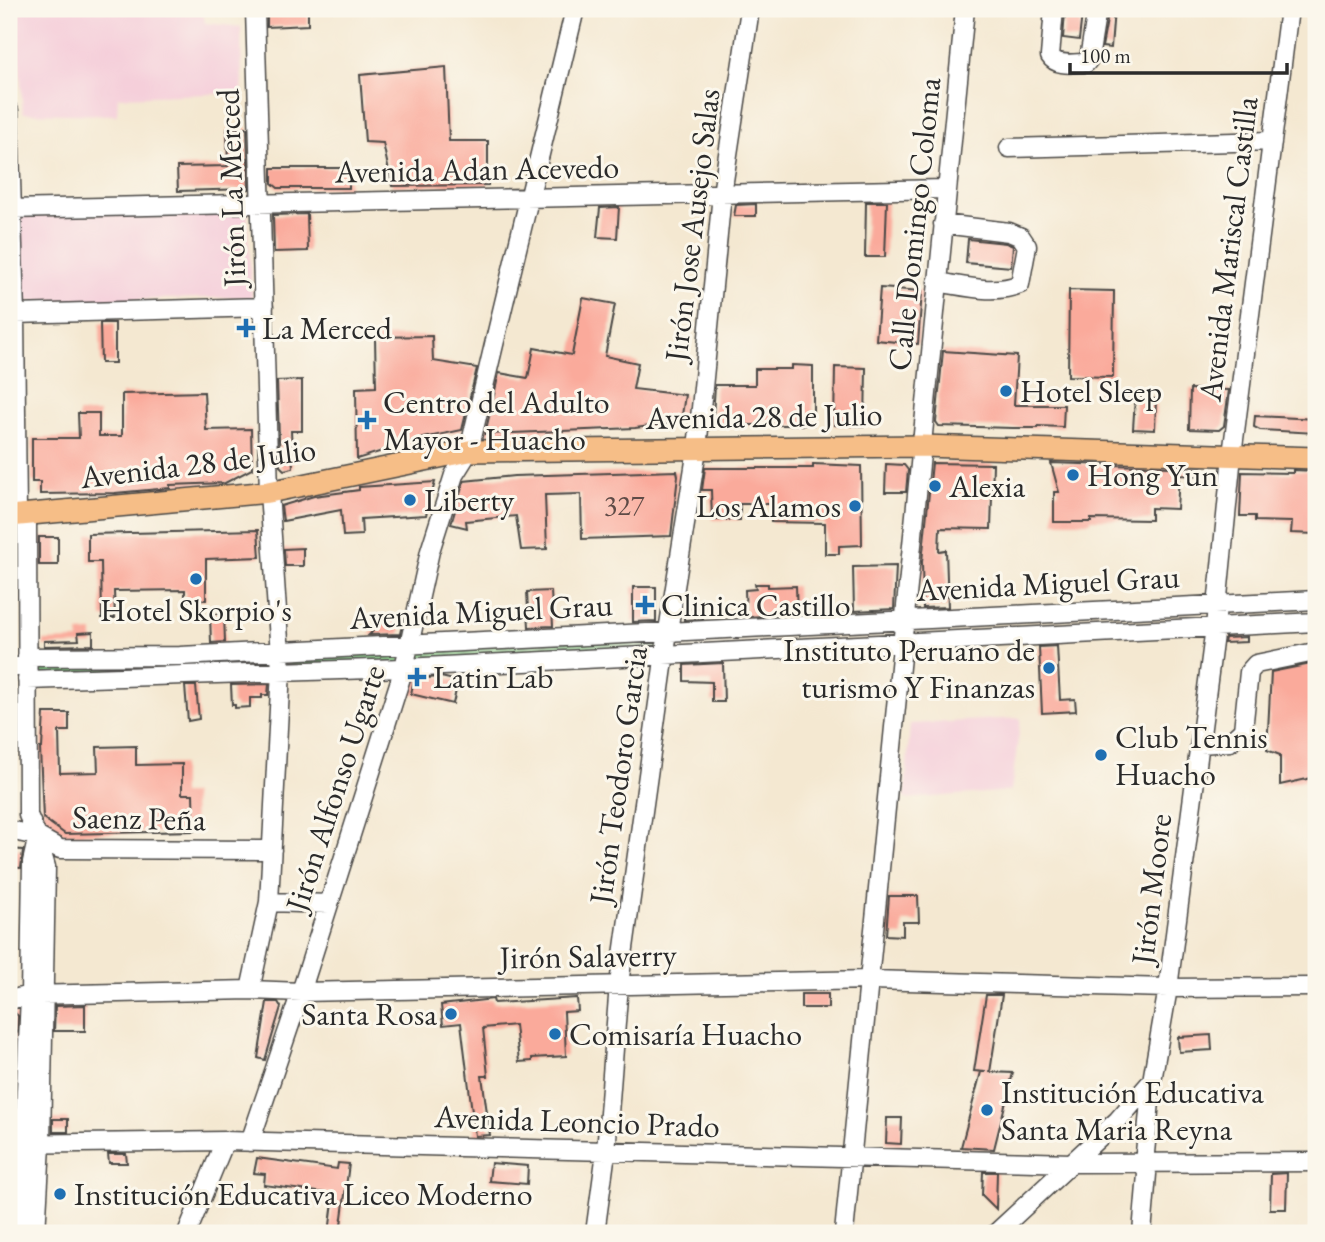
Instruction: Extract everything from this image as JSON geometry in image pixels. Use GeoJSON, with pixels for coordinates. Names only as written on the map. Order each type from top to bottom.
{"type":"FeatureCollection","features":[{"type":"Feature","properties":{"kind":"main road","name":"Avenida 28 de Julio"},"geometry":{"type":"LineString","coordinates":[[18,515],[269,492],[469,451],[923,446],[1316,458]]}},
{"type":"Feature","properties":{"kind":"street","name":"Jirón La Merced"},"geometry":{"type":"LineString","coordinates":[[250,990],[269,902],[281,670],[269,492],[255,9]]}},
{"type":"Feature","properties":{"kind":"street","name":"Jirón Alfonso Ugarte"},"geometry":{"type":"LineString","coordinates":[[250,1142],[302,992],[404,668],[430,551],[454,475],[469,451],[575,9]]}},
{"type":"Feature","properties":{"kind":"street","name":"Jirón Jose Ausejo Salas"},"geometry":{"type":"LineString","coordinates":[[697,449],[722,194],[750,9]]}},
{"type":"Feature","properties":{"kind":"street","name":"Calle Domingo Coloma"},"geometry":{"type":"LineString","coordinates":[[844,1233],[965,9]]}},
{"type":"Feature","properties":{"kind":"street"},"geometry":{"type":"LineString","coordinates":[[1054,9],[1050,56],[1052,61],[1059,64],[1086,63],[1089,59],[1097,9]]}},
{"type":"Feature","properties":{"kind":"street","name":"Avenida Mariscal Castilla"},"geometry":{"type":"LineString","coordinates":[[1232,455],[1289,9]]}},
{"type":"Feature","properties":{"kind":"street"},"geometry":{"type":"LineString","coordinates":[[9,111],[18,515],[27,668],[28,815],[37,836],[32,862],[36,995],[20,1233]]}},
{"type":"Feature","properties":{"kind":"street"},"geometry":{"type":"LineString","coordinates":[[1009,148],[1272,141]]}},
{"type":"Feature","properties":{"kind":"street","name":"Avenida Adan Acevedo"},"geometry":{"type":"LineString","coordinates":[[11,209],[946,189]]}},
{"type":"Feature","properties":{"kind":"street"},"geometry":{"type":"LineString","coordinates":[[937,282],[1008,289],[1020,284],[1027,246],[1021,237],[1009,232],[943,224]]}},
{"type":"Feature","properties":{"kind":"street"},"geometry":{"type":"LineString","coordinates":[[15,314],[264,307]]}},
{"type":"Feature","properties":{"kind":"street","name":"Jirón Teodoro Garcia"},"geometry":{"type":"LineString","coordinates":[[595,1233],[606,1152],[619,984],[668,631],[697,449]]}},
{"type":"Feature","properties":{"kind":"street","name":"Jirón Moore"},"geometry":{"type":"LineString","coordinates":[[1142,1233],[1147,1174],[1144,1163],[1152,1081],[1168,988],[1215,627],[1232,455]]}},
{"type":"Feature","properties":{"kind":"street","name":"Avenida Miguel Grau"},"geometry":{"type":"LineString","coordinates":[[27,668],[180,656],[1316,600]]}},
{"type":"Feature","properties":{"kind":"street","name":"Avenida Miguel Grau"},"geometry":{"type":"LineString","coordinates":[[27,668],[404,668],[1316,622]]}},
{"type":"Feature","properties":{"kind":"street"},"geometry":{"type":"LineString","coordinates":[[1200,744],[1230,742],[1243,730],[1249,672],[1252,666],[1315,652]]}},
{"type":"Feature","properties":{"kind":"street"},"geometry":{"type":"LineString","coordinates":[[9,667],[27,668]]}},
{"type":"Feature","properties":{"kind":"street","name":"Saenz Peña"},"geometry":{"type":"LineString","coordinates":[[9,830],[37,836],[60,849],[272,850]]}},
{"type":"Feature","properties":{"kind":"street"},"geometry":{"type":"LineString","coordinates":[[269,902],[329,904]]}},
{"type":"Feature","properties":{"kind":"street","name":"Jirón Salaverry"},"geometry":{"type":"LineString","coordinates":[[9,1000],[36,995],[250,990],[302,992],[870,980],[1168,988],[1316,987]]}},
{"type":"Feature","properties":{"kind":"street"},"geometry":{"type":"LineString","coordinates":[[996,1233],[1118,1120],[1152,1081]]}},
{"type":"Feature","properties":{"kind":"street"},"geometry":{"type":"LineString","coordinates":[[187,1233],[225,1141]]}},
{"type":"Feature","properties":{"kind":"street","name":"Avenida Leoncio Prado"},"geometry":{"type":"LineString","coordinates":[[25,1144],[225,1141],[1072,1163],[1316,1161]]}},
{"type":"Feature","properties":{"kind":"street"},"geometry":{"type":"LineString","coordinates":[[25,1144],[36,1233]]}},
{"type":"Feature","properties":{"kind":"street","name":"Jirón Moore"},"geometry":{"type":"LineString","coordinates":[[1131,1233],[1136,1174],[1144,1163]]}},
{"type":"Feature","properties":{"kind":"shaded area"},"geometry":{"type":"Polygon","coordinates":[[[16,9],[202,9],[205,23],[241,27],[242,93],[118,97],[117,115],[23,113],[16,9]]]}},
{"type":"Feature","properties":{"kind":"shaded area"},"geometry":{"type":"Polygon","coordinates":[[[247,208],[252,297],[21,302],[18,214],[247,208]]]}},
{"type":"Feature","properties":{"kind":"shaded area"},"geometry":{"type":"Polygon","coordinates":[[[1021,718],[1011,791],[905,799],[910,724],[1021,718]]]}},
{"type":"Feature","properties":{"kind":"green space"},"geometry":{"type":"Polygon","coordinates":[[[662,636],[661,652],[412,665],[418,648],[662,636]]]}},
{"type":"Feature","properties":{"kind":"green space"},"geometry":{"type":"Polygon","coordinates":[[[402,649],[400,664],[289,665],[289,655],[402,649]]]}},
{"type":"Feature","properties":{"kind":"green space"},"geometry":{"type":"Polygon","coordinates":[[[265,655],[265,668],[35,675],[33,661],[265,655]]]}},
{"type":"Feature","properties":{"kind":"building"},"geometry":{"type":"Polygon","coordinates":[[[285,9],[308,9],[308,25],[267,27],[267,16],[285,9]]]}},
{"type":"Feature","properties":{"kind":"building"},"geometry":{"type":"Polygon","coordinates":[[[1109,9],[1114,9],[1111,48],[1102,47],[1109,9]]]}},
{"type":"Feature","properties":{"kind":"building"},"geometry":{"type":"Polygon","coordinates":[[[1065,12],[1082,14],[1079,40],[1063,38],[1065,12]]]}},
{"type":"Feature","properties":{"kind":"building"},"geometry":{"type":"Polygon","coordinates":[[[446,67],[449,141],[488,141],[488,185],[392,186],[383,143],[365,142],[360,75],[446,67]]]}},
{"type":"Feature","properties":{"kind":"building"},"geometry":{"type":"Polygon","coordinates":[[[247,128],[249,189],[178,191],[177,167],[228,166],[227,129],[247,128]]]}},
{"type":"Feature","properties":{"kind":"building"},"geometry":{"type":"Polygon","coordinates":[[[272,168],[345,168],[345,174],[349,174],[349,188],[278,188],[272,183],[272,168]]]}},
{"type":"Feature","properties":{"kind":"building"},"geometry":{"type":"Polygon","coordinates":[[[866,202],[887,202],[885,257],[865,257],[866,202]]]}},
{"type":"Feature","properties":{"kind":"building"},"geometry":{"type":"Polygon","coordinates":[[[756,204],[756,216],[734,216],[736,205],[756,204]]]}},
{"type":"Feature","properties":{"kind":"building"},"geometry":{"type":"Polygon","coordinates":[[[619,207],[617,238],[597,237],[600,208],[619,207]]]}},
{"type":"Feature","properties":{"kind":"building"},"geometry":{"type":"Polygon","coordinates":[[[307,214],[308,251],[274,252],[273,215],[307,214]]]}},
{"type":"Feature","properties":{"kind":"building"},"geometry":{"type":"Polygon","coordinates":[[[968,239],[1013,246],[1011,267],[966,263],[968,239]]]}},
{"type":"Feature","properties":{"kind":"building"},"geometry":{"type":"Polygon","coordinates":[[[880,288],[922,291],[918,344],[876,340],[880,288]]]}},
{"type":"Feature","properties":{"kind":"building"},"geometry":{"type":"Polygon","coordinates":[[[1069,290],[1114,291],[1113,377],[1068,376],[1069,290]]]}},
{"type":"Feature","properties":{"kind":"building"},"geometry":{"type":"Polygon","coordinates":[[[583,298],[615,304],[605,356],[638,363],[633,389],[685,395],[681,422],[635,428],[485,434],[499,373],[528,378],[534,348],[572,355],[583,298]]]}},
{"type":"Feature","properties":{"kind":"building"},"geometry":{"type":"Polygon","coordinates":[[[100,323],[115,323],[115,363],[101,363],[100,323]]]}},
{"type":"Feature","properties":{"kind":"building"},"geometry":{"type":"Polygon","coordinates":[[[432,336],[433,361],[477,368],[462,430],[424,438],[357,459],[356,388],[376,387],[375,337],[432,336]]]}},
{"type":"Feature","properties":{"kind":"building"},"geometry":{"type":"Polygon","coordinates":[[[943,351],[1017,356],[1014,405],[1064,405],[1063,427],[939,426],[936,422],[943,351]]]}},
{"type":"Feature","properties":{"kind":"building"},"geometry":{"type":"Polygon","coordinates":[[[792,365],[813,366],[813,425],[717,425],[713,416],[715,385],[755,385],[755,369],[792,369],[792,365]]]}},
{"type":"Feature","properties":{"kind":"building"},"geometry":{"type":"Polygon","coordinates":[[[835,367],[866,368],[865,426],[834,425],[835,367]]]}},
{"type":"Feature","properties":{"kind":"building"},"geometry":{"type":"Polygon","coordinates":[[[302,380],[302,431],[291,431],[293,468],[284,470],[280,466],[277,381],[302,380]]]}},
{"type":"Feature","properties":{"kind":"building"},"geometry":{"type":"Polygon","coordinates":[[[1190,389],[1229,390],[1224,426],[1219,430],[1189,429],[1190,389]]]}},
{"type":"Feature","properties":{"kind":"building"},"geometry":{"type":"Polygon","coordinates":[[[204,392],[206,430],[251,429],[252,469],[225,483],[170,485],[170,488],[115,493],[40,494],[40,482],[32,482],[32,438],[79,438],[78,413],[99,413],[99,436],[122,436],[122,394],[204,392]]]}},
{"type":"Feature","properties":{"kind":"building"},"geometry":{"type":"Polygon","coordinates":[[[1135,398],[1156,399],[1155,430],[1133,429],[1135,398]]]}},
{"type":"Feature","properties":{"kind":"building"},"geometry":{"type":"Polygon","coordinates":[[[1255,416],[1316,419],[1316,433],[1260,430],[1254,427],[1255,416]]]}},
{"type":"Feature","properties":{"kind":"building"},"geometry":{"type":"Polygon","coordinates":[[[932,463],[993,464],[991,529],[940,528],[939,551],[946,550],[948,607],[923,608],[922,562],[932,463]]]}},
{"type":"Feature","properties":{"kind":"building"},"geometry":{"type":"Polygon","coordinates":[[[1051,463],[1201,468],[1200,476],[1179,475],[1177,509],[1151,508],[1151,520],[1091,519],[1091,522],[1054,522],[1054,492],[1059,492],[1051,463]]]}},
{"type":"Feature","properties":{"kind":"building"},"geometry":{"type":"Polygon","coordinates":[[[813,464],[861,466],[862,545],[839,546],[839,554],[825,554],[825,523],[771,522],[771,504],[740,504],[740,520],[712,520],[711,490],[702,490],[705,468],[813,468],[813,464]]]}},
{"type":"Feature","properties":{"kind":"building"},"geometry":{"type":"Polygon","coordinates":[[[886,464],[904,465],[908,470],[906,492],[885,492],[886,464]]]}},
{"type":"Feature","properties":{"kind":"building"},"geometry":{"type":"Polygon","coordinates":[[[1293,470],[1316,471],[1316,534],[1291,533],[1292,522],[1255,521],[1255,516],[1240,516],[1242,472],[1293,473],[1293,470]]]}},
{"type":"Feature","properties":{"kind":"building"},"geometry":{"type":"Polygon","coordinates":[[[677,471],[671,536],[582,539],[581,494],[545,495],[547,549],[521,550],[516,516],[466,521],[467,528],[451,524],[464,481],[514,476],[677,471]]]}},
{"type":"Feature","properties":{"kind":"building"},"geometry":{"type":"Polygon","coordinates":[[[435,482],[426,515],[361,519],[362,535],[343,536],[341,510],[283,521],[281,506],[314,496],[359,490],[359,487],[435,482]]]}},
{"type":"Feature","properties":{"kind":"building"},"geometry":{"type":"Polygon","coordinates":[[[258,530],[260,557],[206,559],[206,600],[185,600],[185,590],[114,591],[115,618],[102,618],[101,562],[88,562],[88,534],[258,530]]]}},
{"type":"Feature","properties":{"kind":"building"},"geometry":{"type":"Polygon","coordinates":[[[39,537],[58,537],[58,565],[39,565],[39,537]]]}},
{"type":"Feature","properties":{"kind":"building"},"geometry":{"type":"Polygon","coordinates":[[[303,548],[303,566],[285,566],[284,549],[303,548]]]}},
{"type":"Feature","properties":{"kind":"building"},"geometry":{"type":"Polygon","coordinates":[[[896,566],[894,609],[854,611],[853,567],[896,566]]]}},
{"type":"Feature","properties":{"kind":"building"},"geometry":{"type":"Polygon","coordinates":[[[755,584],[768,584],[768,587],[796,586],[797,614],[746,617],[745,590],[756,589],[755,584]]]}},
{"type":"Feature","properties":{"kind":"building","name":"Clinica Castillo"},"geometry":{"type":"Polygon","coordinates":[[[633,587],[656,587],[656,621],[633,622],[633,587]]]}},
{"type":"Feature","properties":{"kind":"building"},"geometry":{"type":"Polygon","coordinates":[[[551,591],[553,626],[529,627],[527,592],[551,591]]]}},
{"type":"Feature","properties":{"kind":"building"},"geometry":{"type":"Polygon","coordinates":[[[703,608],[703,619],[684,620],[684,609],[703,608]]]}},
{"type":"Feature","properties":{"kind":"building"},"geometry":{"type":"Polygon","coordinates":[[[210,614],[224,614],[225,642],[211,643],[210,614]]]}},
{"type":"Feature","properties":{"kind":"building"},"geometry":{"type":"Polygon","coordinates":[[[391,615],[403,620],[400,634],[369,635],[384,620],[388,622],[391,615]]]}},
{"type":"Feature","properties":{"kind":"building"},"geometry":{"type":"Polygon","coordinates":[[[93,632],[93,645],[44,646],[44,641],[79,640],[78,633],[93,632]]]}},
{"type":"Feature","properties":{"kind":"building"},"geometry":{"type":"Polygon","coordinates":[[[1247,637],[1247,642],[1224,643],[1225,638],[1247,637]]]}},
{"type":"Feature","properties":{"kind":"building","name":"Instituto Peruano de turismo Y Finanzas"},"geometry":{"type":"Polygon","coordinates":[[[1057,646],[1060,700],[1075,699],[1076,711],[1042,713],[1039,647],[1057,646]]]}},
{"type":"Feature","properties":{"kind":"building"},"geometry":{"type":"Polygon","coordinates":[[[723,663],[724,702],[712,702],[712,682],[684,681],[684,665],[723,663]]]}},
{"type":"Feature","properties":{"kind":"building"},"geometry":{"type":"Polygon","coordinates":[[[1316,663],[1316,777],[1280,785],[1280,755],[1267,750],[1271,672],[1316,663]]]}},
{"type":"Feature","properties":{"kind":"building"},"geometry":{"type":"Polygon","coordinates":[[[441,677],[458,681],[453,704],[411,694],[414,679],[441,677]]]}},
{"type":"Feature","properties":{"kind":"building"},"geometry":{"type":"Polygon","coordinates":[[[269,684],[268,695],[250,698],[250,707],[235,708],[235,705],[232,705],[231,685],[269,684]]]}},
{"type":"Feature","properties":{"kind":"building"},"geometry":{"type":"Polygon","coordinates":[[[185,686],[196,686],[199,719],[188,721],[185,686]]]}},
{"type":"Feature","properties":{"kind":"building"},"geometry":{"type":"Polygon","coordinates":[[[44,713],[69,713],[69,731],[59,731],[60,773],[98,772],[97,747],[136,746],[136,765],[182,764],[182,794],[193,794],[194,831],[65,834],[43,818],[40,748],[44,713]]]}},
{"type":"Feature","properties":{"kind":"building"},"geometry":{"type":"Polygon","coordinates":[[[9,849],[23,850],[21,868],[9,867],[9,849]]]}},
{"type":"Feature","properties":{"kind":"building"},"geometry":{"type":"Polygon","coordinates":[[[889,896],[918,896],[919,922],[903,922],[903,936],[886,935],[889,896]]]}},
{"type":"Feature","properties":{"kind":"building"},"geometry":{"type":"Polygon","coordinates":[[[801,994],[828,994],[828,1008],[801,1008],[801,994]]]}},
{"type":"Feature","properties":{"kind":"building","name":"Institución Educativa Santa Maria Reyna"},"geometry":{"type":"Polygon","coordinates":[[[986,995],[1002,995],[990,1072],[1013,1073],[994,1149],[961,1147],[981,1072],[986,1072],[974,1071],[986,995]]]}},
{"type":"Feature","properties":{"kind":"building"},"geometry":{"type":"Polygon","coordinates":[[[577,998],[578,1011],[564,1012],[566,1056],[532,1058],[532,1061],[519,1062],[515,1025],[483,1028],[488,1076],[482,1076],[490,1135],[475,1136],[461,1023],[443,1025],[441,1005],[493,999],[494,1003],[577,998]]]}},
{"type":"Feature","properties":{"kind":"building"},"geometry":{"type":"Polygon","coordinates":[[[267,1002],[278,1002],[281,1007],[265,1060],[258,1058],[267,1002]]]}},
{"type":"Feature","properties":{"kind":"building"},"geometry":{"type":"Polygon","coordinates":[[[85,1005],[85,1031],[54,1031],[55,1006],[85,1005]]]}},
{"type":"Feature","properties":{"kind":"building"},"geometry":{"type":"Polygon","coordinates":[[[9,1011],[18,1016],[12,1048],[9,1048],[9,1011]]]}},
{"type":"Feature","properties":{"kind":"building"},"geometry":{"type":"Polygon","coordinates":[[[1211,1035],[1212,1050],[1179,1052],[1178,1037],[1211,1035]]]}},
{"type":"Feature","properties":{"kind":"building"},"geometry":{"type":"Polygon","coordinates":[[[887,1118],[902,1118],[901,1144],[886,1143],[887,1118]]]}},
{"type":"Feature","properties":{"kind":"building"},"geometry":{"type":"Polygon","coordinates":[[[53,1119],[68,1119],[68,1132],[53,1132],[53,1119]]]}},
{"type":"Feature","properties":{"kind":"building"},"geometry":{"type":"Polygon","coordinates":[[[108,1154],[126,1154],[127,1163],[109,1163],[108,1154]]]}},
{"type":"Feature","properties":{"kind":"building"},"geometry":{"type":"Polygon","coordinates":[[[257,1158],[337,1169],[338,1163],[349,1164],[340,1233],[329,1233],[334,1194],[264,1185],[265,1174],[254,1173],[257,1158]]]}},
{"type":"Feature","properties":{"kind":"building"},"geometry":{"type":"Polygon","coordinates":[[[491,1163],[528,1166],[527,1184],[489,1181],[491,1163]]]}},
{"type":"Feature","properties":{"kind":"building"},"geometry":{"type":"Polygon","coordinates":[[[983,1172],[997,1172],[996,1209],[982,1195],[983,1172]]]}},
{"type":"Feature","properties":{"kind":"building"},"geometry":{"type":"Polygon","coordinates":[[[1287,1173],[1286,1209],[1270,1209],[1271,1174],[1287,1173]]]}},
{"type":"Feature","properties":{"kind":"place","name":"La Merced"},"geometry":{"type":"Point","coordinates":[246,328]}},
{"type":"Feature","properties":{"kind":"place","name":"Hotel Sleep"},"geometry":{"type":"Point","coordinates":[1006,391]}},
{"type":"Feature","properties":{"kind":"place","name":"Centro del Adulto Mayor - Huacho"},"geometry":{"type":"Point","coordinates":[367,420]}},
{"type":"Feature","properties":{"kind":"place","name":"Hong Yun"},"geometry":{"type":"Point","coordinates":[1073,475]}},
{"type":"Feature","properties":{"kind":"place","name":"Alexia"},"geometry":{"type":"Point","coordinates":[935,486]}},
{"type":"Feature","properties":{"kind":"place","name":"Liberty"},"geometry":{"type":"Point","coordinates":[410,500]}},
{"type":"Feature","properties":{"kind":"place","name":"Los Alamos"},"geometry":{"type":"Point","coordinates":[855,506]}},
{"type":"Feature","properties":{"kind":"place","name":"Hotel Skorpio's"},"geometry":{"type":"Point","coordinates":[196,579]}},
{"type":"Feature","properties":{"kind":"place","name":"Clinica Castillo"},"geometry":{"type":"Point","coordinates":[645,605]}},
{"type":"Feature","properties":{"kind":"place","name":"Instituto Peruano de turismo Y Finanzas"},"geometry":{"type":"Point","coordinates":[1049,668]}},
{"type":"Feature","properties":{"kind":"place","name":"Latin Lab"},"geometry":{"type":"Point","coordinates":[417,677]}},
{"type":"Feature","properties":{"kind":"place","name":"Club Tennis Huacho"},"geometry":{"type":"Point","coordinates":[1101,755]}},
{"type":"Feature","properties":{"kind":"place","name":"Santa Rosa"},"geometry":{"type":"Point","coordinates":[451,1014]}},
{"type":"Feature","properties":{"kind":"place","name":"Comisaría Huacho"},"geometry":{"type":"Point","coordinates":[555,1034]}},
{"type":"Feature","properties":{"kind":"place","name":"Institución Educativa Santa Maria Reyna"},"geometry":{"type":"Point","coordinates":[987,1110]}},
{"type":"Feature","properties":{"kind":"place","name":"Institución Educativa Liceo Moderno"},"geometry":{"type":"Point","coordinates":[60,1194]}}]}
